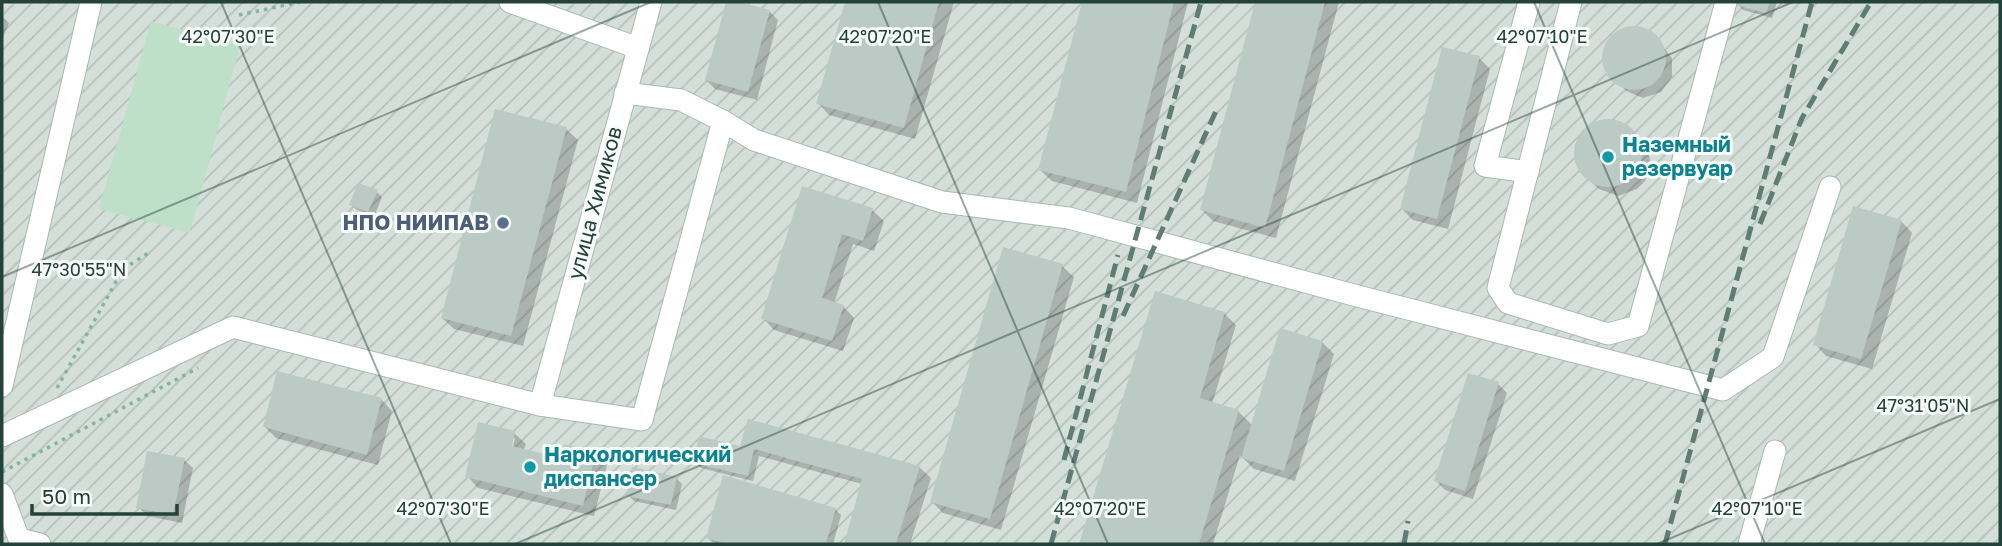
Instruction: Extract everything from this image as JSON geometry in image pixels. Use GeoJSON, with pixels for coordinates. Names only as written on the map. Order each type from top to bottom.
{"type":"FeatureCollection","features":[{"type":"Feature","properties":{"kind":"street"},"geometry":{"type":"LineString","coordinates":[[2,386],[92,2]]}},
{"type":"Feature","properties":{"kind":"street"},"geometry":{"type":"LineString","coordinates":[[510,2],[638,48]]}},
{"type":"Feature","properties":{"kind":"street","name":"улица Химиков"},"geometry":{"type":"LineString","coordinates":[[540,405],[651,2]]}},
{"type":"Feature","properties":{"kind":"street"},"geometry":{"type":"LineString","coordinates":[[1528,172],[1485,166],[1529,2]]}},
{"type":"Feature","properties":{"kind":"street"},"geometry":{"type":"LineString","coordinates":[[1571,2],[1498,288],[1508,303],[1608,334],[1638,326],[1726,2]]}},
{"type":"Feature","properties":{"kind":"street"},"geometry":{"type":"LineString","coordinates":[[625,93],[681,100],[754,140],[942,202],[1069,218],[1723,390],[1773,358],[1829,187]]}},
{"type":"Feature","properties":{"kind":"street"},"geometry":{"type":"LineString","coordinates":[[2,436],[233,327],[540,405],[642,420],[723,121]]}},
{"type":"Feature","properties":{"kind":"street"},"geometry":{"type":"LineString","coordinates":[[1499,332],[1508,303]]}},
{"type":"Feature","properties":{"kind":"street"},"geometry":{"type":"LineString","coordinates":[[1749,544],[1775,451]]}},
{"type":"Feature","properties":{"kind":"street"},"geometry":{"type":"LineString","coordinates":[[2,494],[19,539],[40,544]]}},
{"type":"Feature","properties":{"kind":"path"},"geometry":{"type":"LineString","coordinates":[[239,15],[300,2]]}},
{"type":"Feature","properties":{"kind":"path"},"geometry":{"type":"LineString","coordinates":[[45,416],[55,391],[123,269],[150,252]]}},
{"type":"Feature","properties":{"kind":"path"},"geometry":{"type":"LineString","coordinates":[[2,472],[201,366]]}},
{"type":"Feature","properties":{"kind":"shaded area"},"geometry":{"type":"Polygon","coordinates":[[[2,2],[2000,2],[2000,544],[2,544],[2,2]]]}},
{"type":"Feature","properties":{"kind":"green space"},"geometry":{"type":"Polygon","coordinates":[[[151,21],[240,46],[190,233],[99,209],[151,21]]]}},
{"type":"Feature","properties":{"kind":"building"},"geometry":{"type":"Polygon","coordinates":[[[726,2],[740,2],[770,10],[748,92],[705,80],[726,2]]]}},
{"type":"Feature","properties":{"kind":"building"},"geometry":{"type":"Polygon","coordinates":[[[845,2],[939,2],[904,128],[816,104],[845,2]]]}},
{"type":"Feature","properties":{"kind":"building"},"geometry":{"type":"Polygon","coordinates":[[[1082,2],[1174,2],[1126,192],[1038,170],[1082,2]]]}},
{"type":"Feature","properties":{"kind":"building"},"geometry":{"type":"Polygon","coordinates":[[[1255,2],[1325,2],[1265,228],[1200,210],[1255,2]]]}},
{"type":"Feature","properties":{"kind":"building"},"geometry":{"type":"Polygon","coordinates":[[[1736,2],[1770,2],[1766,13],[1735,5],[1736,2]]]}},
{"type":"Feature","properties":{"kind":"building","name":"Наземный резервуар"},"geometry":{"type":"Polygon","coordinates":[[[1634,26],[1652,32],[1660,40],[1666,58],[1660,76],[1652,84],[1634,90],[1616,84],[1608,76],[1602,58],[1608,40],[1616,32],[1634,26]]]}},
{"type":"Feature","properties":{"kind":"building"},"geometry":{"type":"Polygon","coordinates":[[[1442,47],[1480,56],[1437,219],[1400,209],[1442,47]]]}},
{"type":"Feature","properties":{"kind":"building","name":"НПО НИИПАВ"},"geometry":{"type":"Polygon","coordinates":[[[495,109],[567,127],[511,336],[441,318],[495,109]]]}},
{"type":"Feature","properties":{"kind":"building","name":"Наземный резервуар"},"geometry":{"type":"Polygon","coordinates":[[[1608,119],[1621,122],[1632,129],[1639,140],[1642,153],[1639,166],[1632,177],[1621,184],[1608,187],[1595,184],[1584,177],[1577,166],[1574,153],[1577,140],[1584,129],[1595,122],[1608,119]]]}},
{"type":"Feature","properties":{"kind":"building"},"geometry":{"type":"Polygon","coordinates":[[[358,183],[378,190],[368,212],[349,205],[358,183]]]}},
{"type":"Feature","properties":{"kind":"building"},"geometry":{"type":"Polygon","coordinates":[[[802,186],[873,208],[863,241],[842,234],[822,298],[844,305],[832,341],[761,319],[802,186]]]}},
{"type":"Feature","properties":{"kind":"building"},"geometry":{"type":"Polygon","coordinates":[[[1853,206],[1902,220],[1861,359],[1813,345],[1853,206]]]}},
{"type":"Feature","properties":{"kind":"building"},"geometry":{"type":"Polygon","coordinates":[[[1003,247],[1063,264],[990,519],[930,502],[1003,247]]]}},
{"type":"Feature","properties":{"kind":"building"},"geometry":{"type":"Polygon","coordinates":[[[1155,291],[1225,312],[1200,398],[1239,410],[1199,544],[1079,544],[1155,291]]]}},
{"type":"Feature","properties":{"kind":"building"},"geometry":{"type":"Polygon","coordinates":[[[1280,328],[1323,341],[1284,471],[1241,458],[1280,328]]]}},
{"type":"Feature","properties":{"kind":"building"},"geometry":{"type":"Polygon","coordinates":[[[277,371],[382,398],[367,455],[263,427],[277,371]]]}},
{"type":"Feature","properties":{"kind":"building"},"geometry":{"type":"Polygon","coordinates":[[[1468,373],[1499,382],[1465,491],[1434,481],[1468,373]]]}},
{"type":"Feature","properties":{"kind":"building"},"geometry":{"type":"Polygon","coordinates":[[[748,419],[920,466],[896,544],[844,544],[862,479],[754,449],[748,476],[693,463],[699,436],[740,446],[748,419]]]}},
{"type":"Feature","properties":{"kind":"building","name":"Наркологический диспансер"},"geometry":{"type":"Polygon","coordinates":[[[478,422],[515,431],[512,446],[561,458],[564,444],[596,452],[583,506],[465,477],[478,422]]]}},
{"type":"Feature","properties":{"kind":"building"},"geometry":{"type":"Polygon","coordinates":[[[147,451],[185,458],[173,515],[136,508],[147,451]]]}},
{"type":"Feature","properties":{"kind":"building"},"geometry":{"type":"Polygon","coordinates":[[[632,467],[677,477],[671,505],[626,496],[632,467]]]}},
{"type":"Feature","properties":{"kind":"building"},"geometry":{"type":"Polygon","coordinates":[[[723,475],[836,508],[826,544],[727,544],[706,538],[723,475]]]}},
{"type":"Feature","properties":{"kind":"railway"},"geometry":{"type":"LineString","coordinates":[[1051,544],[1201,2]]}},
{"type":"Feature","properties":{"kind":"railway"},"geometry":{"type":"LineString","coordinates":[[1665,544],[1812,2]]}},
{"type":"Feature","properties":{"kind":"railway"},"geometry":{"type":"LineString","coordinates":[[1760,224],[1802,118],[1871,2]]}},
{"type":"Feature","properties":{"kind":"railway"},"geometry":{"type":"LineString","coordinates":[[1123,316],[1216,111]]}},
{"type":"Feature","properties":{"kind":"railway"},"geometry":{"type":"LineString","coordinates":[[1064,460],[1118,255]]}},
{"type":"Feature","properties":{"kind":"railway"},"geometry":{"type":"LineString","coordinates":[[1404,544],[1408,521]]}},
{"type":"Feature","properties":{"kind":"place","name":"Наземный резервуар"},"geometry":{"type":"Point","coordinates":[1608,157]}},
{"type":"Feature","properties":{"kind":"place","name":"НПО НИИПАВ"},"geometry":{"type":"Point","coordinates":[503,223]}},
{"type":"Feature","properties":{"kind":"place","name":"Наркологический диспансер"},"geometry":{"type":"Point","coordinates":[530,467]}}]}
